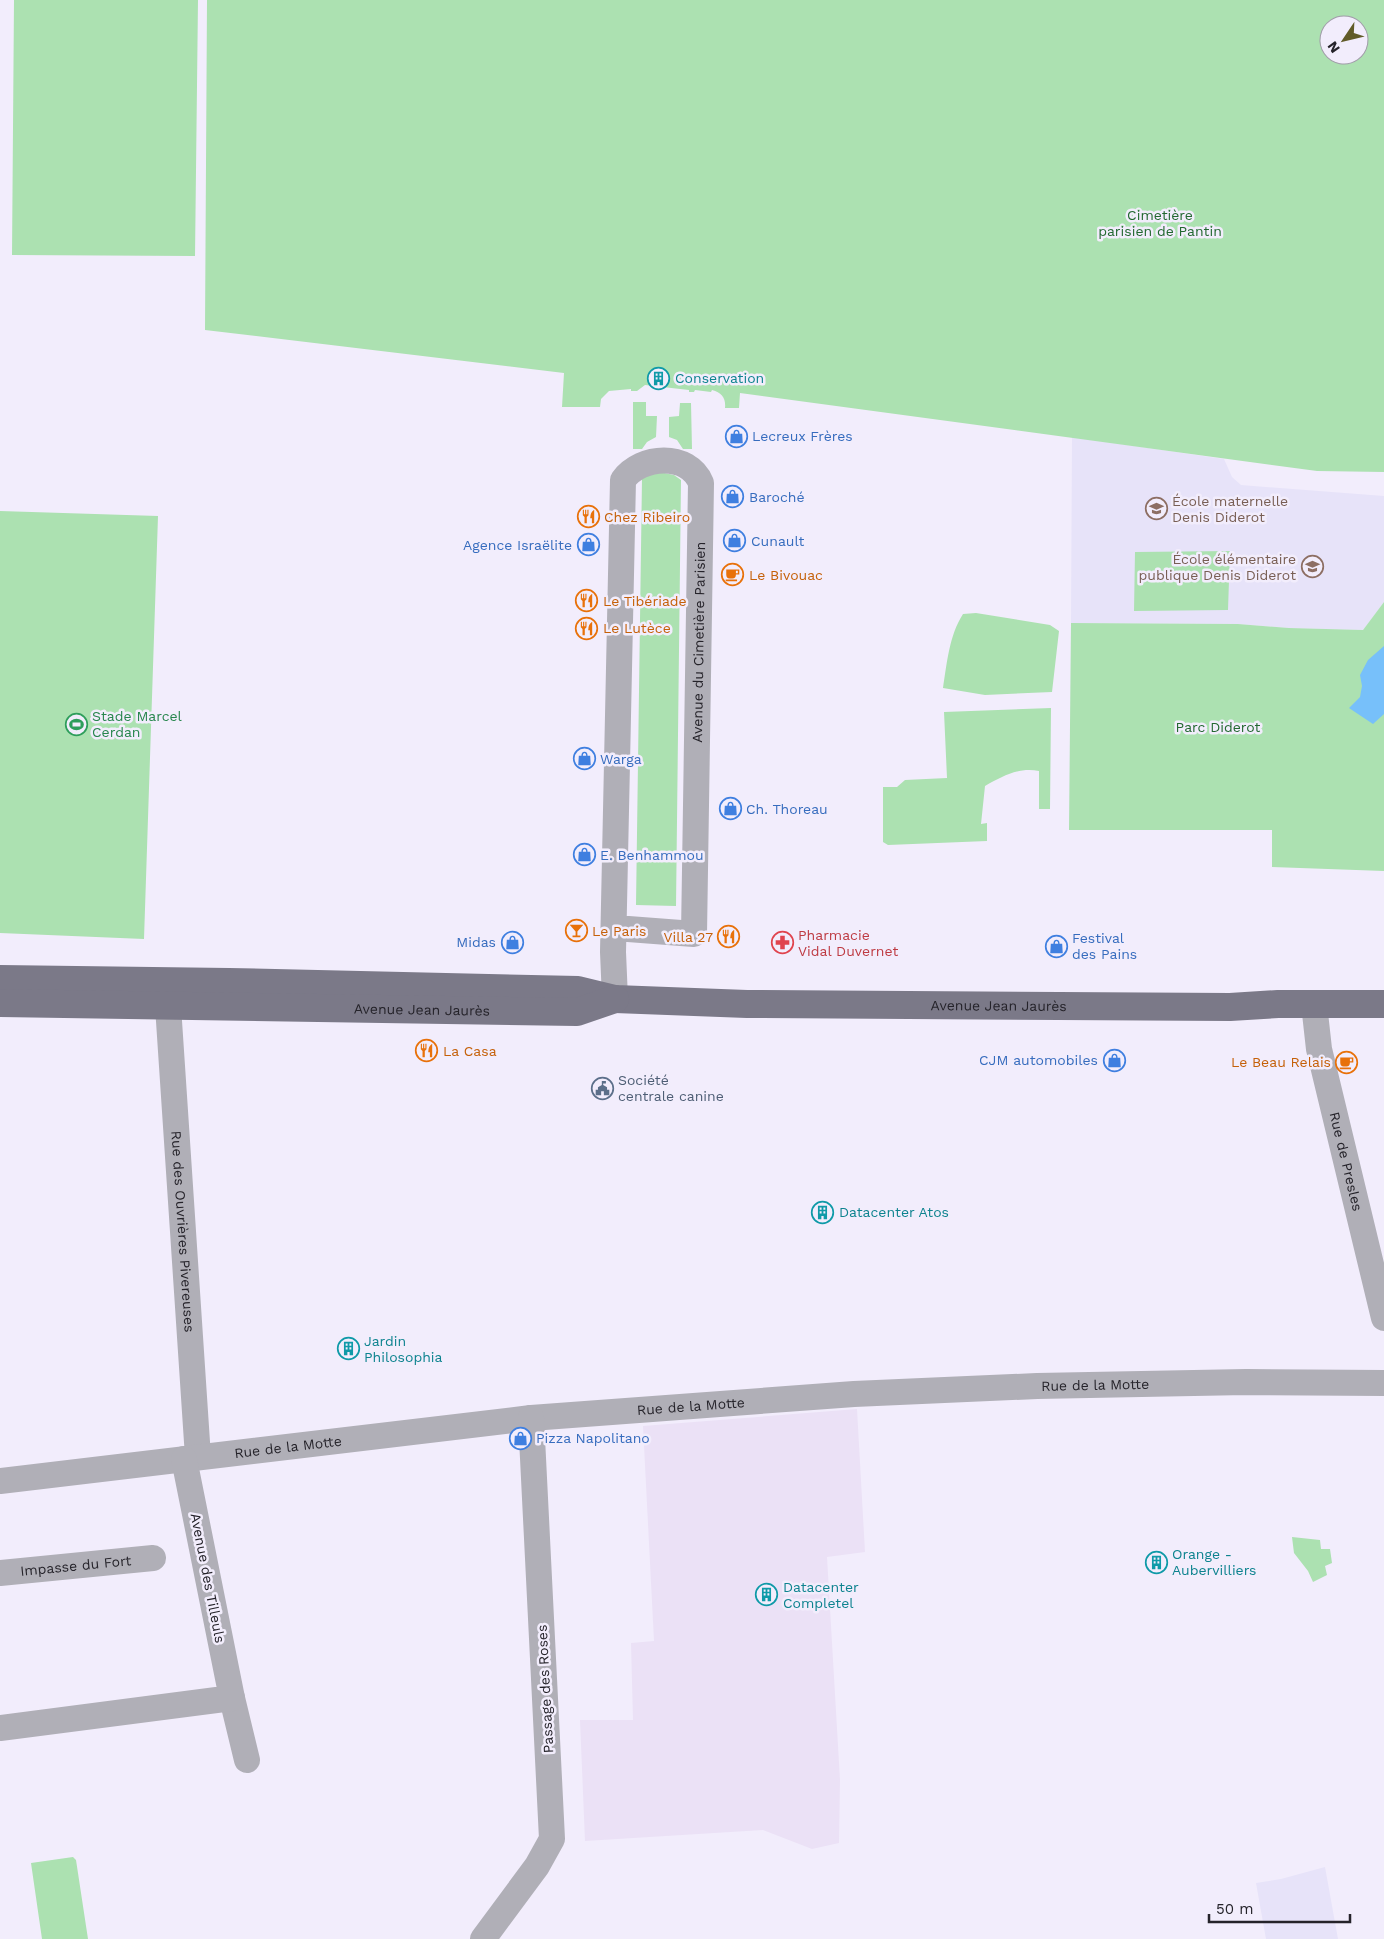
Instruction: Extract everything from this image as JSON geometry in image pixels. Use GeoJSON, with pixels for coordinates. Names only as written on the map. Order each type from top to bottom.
{"type":"FeatureCollection","features":[{"type":"Feature","properties":{"kind":"main road","name":"Avenue Jean Jaurès"},"geometry":{"type":"LineString","coordinates":[[0,979],[229,994],[577,1012],[615,1000],[747,1004],[1230,1007],[1384,1004]]}},
{"type":"Feature","properties":{"kind":"main road","name":"Avenue Jean Jaurès"},"geometry":{"type":"LineString","coordinates":[[0,1003],[168,1006],[229,994]]}},
{"type":"Feature","properties":{"kind":"street","name":"Avenue du Cimetière Parisien"},"geometry":{"type":"LineString","coordinates":[[615,928],[694,934],[701,483],[697,474],[691,468],[681,463],[670,461],[646,463],[628,472],[623,480],[615,928],[615,1000]]}},
{"type":"Feature","properties":{"kind":"street","name":"Rue de Presles"},"geometry":{"type":"LineString","coordinates":[[1314,1004],[1319,1049],[1384,1318]]}},
{"type":"Feature","properties":{"kind":"street","name":"Rue des Ouvrières Pivereuses"},"geometry":{"type":"LineString","coordinates":[[168,1006],[191,1458]]}},
{"type":"Feature","properties":{"kind":"street","name":"Rue de la Motte"},"geometry":{"type":"LineString","coordinates":[[0,1481],[65,1475],[191,1458],[531,1418],[854,1394],[1037,1386],[1246,1382],[1384,1383]]}},
{"type":"Feature","properties":{"kind":"street","name":"Passage des Roses"},"geometry":{"type":"LineString","coordinates":[[483,1939],[536,1866],[552,1839],[531,1418]]}},
{"type":"Feature","properties":{"kind":"street","name":"Avenue des Tilleuls"},"geometry":{"type":"LineString","coordinates":[[191,1458],[232,1698],[247,1760]]}},
{"type":"Feature","properties":{"kind":"street","name":"Impasse du Fort"},"geometry":{"type":"LineString","coordinates":[[0,1573],[153,1558]]}},
{"type":"Feature","properties":{"kind":"street"},"geometry":{"type":"LineString","coordinates":[[0,1728],[232,1698]]}},
{"type":"Feature","properties":{"kind":"shaded area"},"geometry":{"type":"Polygon","coordinates":[[[1072,437],[1224,459],[1232,477],[1241,485],[1384,496],[1384,602],[1363,630],[1289,628],[1238,624],[1071,623],[1072,437]]]}},
{"type":"Feature","properties":{"kind":"shaded area"},"geometry":{"type":"Polygon","coordinates":[[[857,1409],[865,1552],[827,1557],[840,1780],[839,1843],[812,1849],[763,1830],[585,1841],[580,1720],[633,1720],[631,1643],[654,1641],[643,1426],[857,1409]]]}},
{"type":"Feature","properties":{"kind":"shaded area"},"geometry":{"type":"Polygon","coordinates":[[[1325,1867],[1338,1939],[1266,1939],[1256,1883],[1281,1879],[1325,1867]]]}},
{"type":"Feature","properties":{"kind":"green space"},"geometry":{"type":"Polygon","coordinates":[[[14,0],[198,0],[195,256],[12,255],[14,0]]]}},
{"type":"Feature","properties":{"kind":"green space","name":"Cimetière parisien de Pantin"},"geometry":{"type":"Polygon","coordinates":[[[207,0],[1384,0],[1384,472],[1317,471],[740,393],[739,408],[725,408],[723,396],[712,390],[711,392],[695,390],[694,392],[689,392],[689,390],[645,385],[637,391],[631,391],[631,389],[609,391],[601,399],[600,407],[562,407],[564,373],[205,330],[207,0]]]}},
{"type":"Feature","properties":{"kind":"green space"},"geometry":{"type":"Polygon","coordinates":[[[633,402],[646,402],[646,416],[657,416],[656,437],[647,442],[642,449],[633,449],[633,402]]]}},
{"type":"Feature","properties":{"kind":"green space"},"geometry":{"type":"Polygon","coordinates":[[[680,403],[691,403],[692,449],[683,449],[677,440],[669,437],[669,417],[679,416],[680,403]]]}},
{"type":"Feature","properties":{"kind":"green space"},"geometry":{"type":"Polygon","coordinates":[[[655,471],[674,475],[681,480],[676,906],[636,905],[642,478],[655,471]]]}},
{"type":"Feature","properties":{"kind":"green space","name":"Stade Marcel Cerdan"},"geometry":{"type":"Polygon","coordinates":[[[0,511],[158,516],[144,939],[0,933],[0,511]]]}},
{"type":"Feature","properties":{"kind":"green space"},"geometry":{"type":"Polygon","coordinates":[[[1230,551],[1228,610],[1134,611],[1135,552],[1230,551]]]}},
{"type":"Feature","properties":{"kind":"green space","name":"Parc Diderot"},"geometry":{"type":"Polygon","coordinates":[[[1384,602],[1384,871],[1272,867],[1272,830],[1069,830],[1071,623],[1238,624],[1289,628],[1363,630],[1384,602]]]}},
{"type":"Feature","properties":{"kind":"green space"},"geometry":{"type":"Polygon","coordinates":[[[976,613],[1050,625],[1059,631],[1052,692],[985,695],[943,688],[949,650],[958,622],[963,614],[976,613]]]}},
{"type":"Feature","properties":{"kind":"green space"},"geometry":{"type":"Polygon","coordinates":[[[1051,708],[1050,809],[1039,809],[1039,771],[1018,771],[985,786],[981,824],[987,823],[987,841],[888,845],[883,842],[883,787],[897,787],[905,780],[947,778],[944,712],[1051,708]]]}},
{"type":"Feature","properties":{"kind":"green space"},"geometry":{"type":"Polygon","coordinates":[[[1292,1537],[1320,1540],[1321,1549],[1330,1549],[1332,1563],[1325,1566],[1327,1575],[1313,1582],[1308,1571],[1294,1553],[1292,1537]]]}},
{"type":"Feature","properties":{"kind":"green space"},"geometry":{"type":"Polygon","coordinates":[[[73,1857],[76,1860],[88,1939],[42,1939],[31,1863],[73,1857]]]}},
{"type":"Feature","properties":{"kind":"water"},"geometry":{"type":"Polygon","coordinates":[[[1384,646],[1384,714],[1373,724],[1349,708],[1360,697],[1362,686],[1360,675],[1368,660],[1384,646]]]}},
{"type":"Feature","properties":{"kind":"place","name":"Conservation"},"geometry":{"type":"Point","coordinates":[659,378]}},
{"type":"Feature","properties":{"kind":"place","name":"Lecreux Frères"},"geometry":{"type":"Point","coordinates":[736,436]}},
{"type":"Feature","properties":{"kind":"place","name":"Baroché"},"geometry":{"type":"Point","coordinates":[733,497]}},
{"type":"Feature","properties":{"kind":"place","name":"École maternelle Denis Diderot"},"geometry":{"type":"Point","coordinates":[1156,509]}},
{"type":"Feature","properties":{"kind":"place","name":"Chez Ribeiro"},"geometry":{"type":"Point","coordinates":[588,517]}},
{"type":"Feature","properties":{"kind":"place","name":"Cunault"},"geometry":{"type":"Point","coordinates":[735,541]}},
{"type":"Feature","properties":{"kind":"place","name":"Agence Israëlite"},"geometry":{"type":"Point","coordinates":[588,545]}},
{"type":"Feature","properties":{"kind":"place","name":"École élémentaire publique Denis Diderot"},"geometry":{"type":"Point","coordinates":[1312,567]}},
{"type":"Feature","properties":{"kind":"place","name":"Le Bivouac"},"geometry":{"type":"Point","coordinates":[733,575]}},
{"type":"Feature","properties":{"kind":"place","name":"Le Tibériade"},"geometry":{"type":"Point","coordinates":[587,601]}},
{"type":"Feature","properties":{"kind":"place","name":"Le Lutèce"},"geometry":{"type":"Point","coordinates":[587,628]}},
{"type":"Feature","properties":{"kind":"place","name":"Stade Marcel Cerdan"},"geometry":{"type":"Point","coordinates":[76,724]}},
{"type":"Feature","properties":{"kind":"place","name":"Warga"},"geometry":{"type":"Point","coordinates":[584,759]}},
{"type":"Feature","properties":{"kind":"place","name":"Ch. Thoreau"},"geometry":{"type":"Point","coordinates":[730,809]}},
{"type":"Feature","properties":{"kind":"place","name":"E. Benhammou"},"geometry":{"type":"Point","coordinates":[584,855]}},
{"type":"Feature","properties":{"kind":"place","name":"Le Paris"},"geometry":{"type":"Point","coordinates":[576,931]}},
{"type":"Feature","properties":{"kind":"place","name":"Villa 27"},"geometry":{"type":"Point","coordinates":[729,937]}},
{"type":"Feature","properties":{"kind":"place","name":"Midas"},"geometry":{"type":"Point","coordinates":[512,942]}},
{"type":"Feature","properties":{"kind":"place","name":"Pharmacie Vidal Duvernet"},"geometry":{"type":"Point","coordinates":[782,943]}},
{"type":"Feature","properties":{"kind":"place","name":"Festival des Pains"},"geometry":{"type":"Point","coordinates":[1056,946]}},
{"type":"Feature","properties":{"kind":"place","name":"La Casa"},"geometry":{"type":"Point","coordinates":[427,1051]}},
{"type":"Feature","properties":{"kind":"place","name":"CJM automobiles"},"geometry":{"type":"Point","coordinates":[1114,1060]}},
{"type":"Feature","properties":{"kind":"place","name":"Le Beau Relais"},"geometry":{"type":"Point","coordinates":[1347,1062]}},
{"type":"Feature","properties":{"kind":"place","name":"Société centrale canine"},"geometry":{"type":"Point","coordinates":[602,1088]}},
{"type":"Feature","properties":{"kind":"place","name":"Datacenter Atos"},"geometry":{"type":"Point","coordinates":[823,1212]}},
{"type":"Feature","properties":{"kind":"place","name":"Jardin Philosophia"},"geometry":{"type":"Point","coordinates":[348,1349]}},
{"type":"Feature","properties":{"kind":"place","name":"Pizza Napolitano"},"geometry":{"type":"Point","coordinates":[520,1438]}},
{"type":"Feature","properties":{"kind":"place","name":"Orange - Aubervilliers"},"geometry":{"type":"Point","coordinates":[1156,1562]}},
{"type":"Feature","properties":{"kind":"place","name":"Datacenter Completel"},"geometry":{"type":"Point","coordinates":[767,1595]}}]}
